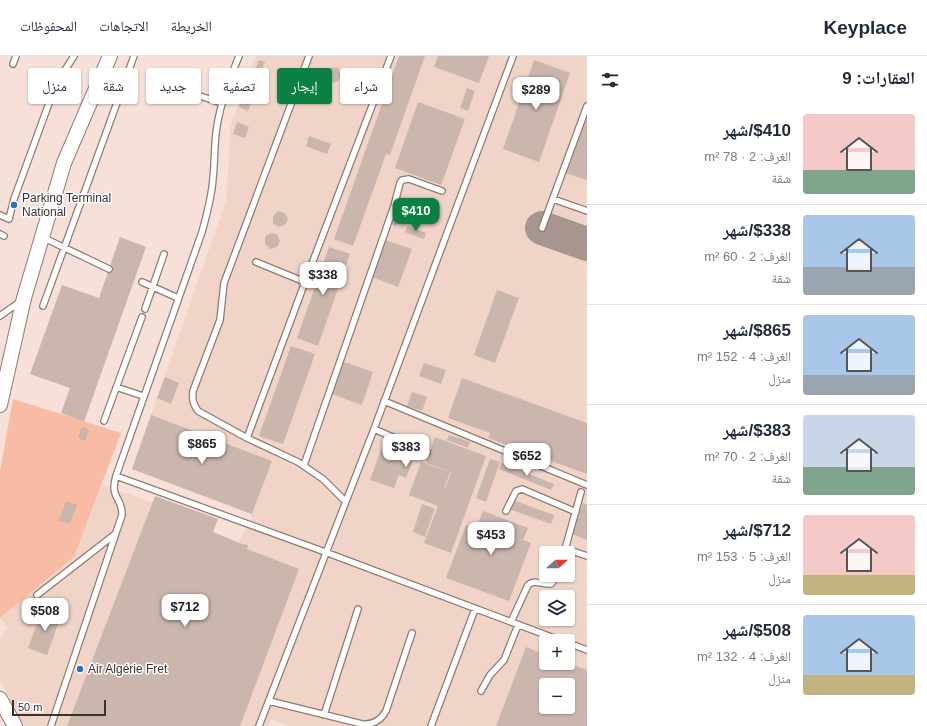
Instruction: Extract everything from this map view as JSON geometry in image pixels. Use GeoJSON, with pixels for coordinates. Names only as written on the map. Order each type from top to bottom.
{"type":"FeatureCollection","features":[{"type":"Feature","properties":{"kind":"street"},"geometry":{"type":"LineString","coordinates":[[0,405],[24,298],[66,156],[110,56]]}},
{"type":"Feature","properties":{"kind":"street"},"geometry":{"type":"LineString","coordinates":[[0,699],[15,726]]}},
{"type":"Feature","properties":{"kind":"lane"},"geometry":{"type":"LineString","coordinates":[[13,64],[16,56]]}},
{"type":"Feature","properties":{"kind":"lane"},"geometry":{"type":"LineString","coordinates":[[0,215],[9,219],[14,199],[56,84],[74,56]]}},
{"type":"Feature","properties":{"kind":"lane"},"geometry":{"type":"LineString","coordinates":[[43,306],[134,56]]}},
{"type":"Feature","properties":{"kind":"lane"},"geometry":{"type":"LineString","coordinates":[[235,68],[239,56]]}},
{"type":"Feature","properties":{"kind":"lane"},"geometry":{"type":"LineString","coordinates":[[309,56],[224,283],[220,320],[193,391],[192,398],[198,411],[247,438],[304,465],[323,479],[345,501]]}},
{"type":"Feature","properties":{"kind":"lane"},"geometry":{"type":"LineString","coordinates":[[247,438],[304,282],[391,56]]}},
{"type":"Feature","properties":{"kind":"lane"},"geometry":{"type":"LineString","coordinates":[[259,726],[325,552],[374,429],[513,56]]}},
{"type":"Feature","properties":{"kind":"lane"},"geometry":{"type":"LineString","coordinates":[[51,726],[122,511],[113,488],[116,476],[207,214],[214,178],[216,128],[222,104]]}},
{"type":"Feature","properties":{"kind":"lane"},"geometry":{"type":"LineString","coordinates":[[542,228],[587,106]]}},
{"type":"Feature","properties":{"kind":"lane"},"geometry":{"type":"LineString","coordinates":[[304,465],[394,206],[400,183],[405,179],[409,179],[442,191]]}},
{"type":"Feature","properties":{"kind":"lane"},"geometry":{"type":"LineString","coordinates":[[553,199],[587,211]]}},
{"type":"Feature","properties":{"kind":"lane"},"geometry":{"type":"LineString","coordinates":[[394,206],[426,220]]}},
{"type":"Feature","properties":{"kind":"lane"},"geometry":{"type":"LineString","coordinates":[[42,236],[109,269]]}},
{"type":"Feature","properties":{"kind":"lane"},"geometry":{"type":"LineString","coordinates":[[145,309],[164,254]]}},
{"type":"Feature","properties":{"kind":"lane"},"geometry":{"type":"LineString","coordinates":[[256,262],[304,282]]}},
{"type":"Feature","properties":{"kind":"lane"},"geometry":{"type":"LineString","coordinates":[[142,282],[178,298]]}},
{"type":"Feature","properties":{"kind":"lane"},"geometry":{"type":"LineString","coordinates":[[0,316],[24,298]]}},
{"type":"Feature","properties":{"kind":"lane"},"geometry":{"type":"LineString","coordinates":[[104,421],[142,317]]}},
{"type":"Feature","properties":{"kind":"lane"},"geometry":{"type":"LineString","coordinates":[[116,388],[143,396]]}},
{"type":"Feature","properties":{"kind":"lane"},"geometry":{"type":"LineString","coordinates":[[384,400],[587,486]]}},
{"type":"Feature","properties":{"kind":"lane"},"geometry":{"type":"LineString","coordinates":[[374,429],[427,452]]}},
{"type":"Feature","properties":{"kind":"lane"},"geometry":{"type":"LineString","coordinates":[[116,476],[325,552],[543,634]]}},
{"type":"Feature","properties":{"kind":"lane"},"geometry":{"type":"LineString","coordinates":[[506,511],[516,491],[522,489],[576,512]]}},
{"type":"Feature","properties":{"kind":"lane"},"geometry":{"type":"LineString","coordinates":[[566,546],[581,492]]}},
{"type":"Feature","properties":{"kind":"lane"},"geometry":{"type":"LineString","coordinates":[[37,595],[114,535]]}},
{"type":"Feature","properties":{"kind":"lane"},"geometry":{"type":"LineString","coordinates":[[575,553],[587,556]]}},
{"type":"Feature","properties":{"kind":"lane"},"geometry":{"type":"LineString","coordinates":[[512,622],[528,585],[536,582],[545,585],[551,584],[553,582]]}},
{"type":"Feature","properties":{"kind":"lane"},"geometry":{"type":"LineString","coordinates":[[324,715],[358,609]]}},
{"type":"Feature","properties":{"kind":"lane"},"geometry":{"type":"LineString","coordinates":[[431,726],[475,609]]}},
{"type":"Feature","properties":{"kind":"lane"},"geometry":{"type":"LineString","coordinates":[[481,691],[490,675],[504,660],[518,625]]}},
{"type":"Feature","properties":{"kind":"lane"},"geometry":{"type":"LineString","coordinates":[[269,701],[362,724],[372,724],[380,719],[386,711],[412,633]]}},
{"type":"Feature","properties":{"kind":"lane"},"geometry":{"type":"LineString","coordinates":[[575,646],[587,650]]}},
{"type":"Feature","properties":{"kind":"shaded area"},"geometry":{"type":"Polygon","coordinates":[[[256,56],[587,56],[587,726],[289,726],[271,719],[268,726],[25,726],[0,681],[0,638],[8,628],[0,618],[74,557],[102,484],[153,503],[213,532],[239,542],[252,515],[132,469],[226,201],[231,124],[238,104],[269,104],[269,68],[252,68],[256,56]]]}},
{"type":"Feature","properties":{"kind":"shaded area"},"geometry":{"type":"Polygon","coordinates":[[[13,399],[121,433],[74,557],[0,618],[0,471],[13,399]]]}},
{"type":"Feature","properties":{"kind":"building"},"geometry":{"type":"Polygon","coordinates":[[[399,56],[425,56],[390,155],[386,154],[353,246],[334,239],[382,104],[392,104],[392,76],[399,56]]]}},
{"type":"Feature","properties":{"kind":"building"},"geometry":{"type":"Polygon","coordinates":[[[438,56],[489,56],[479,83],[434,67],[438,56]]]}},
{"type":"Feature","properties":{"kind":"building"},"geometry":{"type":"Polygon","coordinates":[[[259,60],[265,62],[263,68],[256,68],[259,60]]]}},
{"type":"Feature","properties":{"kind":"building"},"geometry":{"type":"Polygon","coordinates":[[[534,60],[570,73],[539,162],[503,149],[534,60]]]}},
{"type":"Feature","properties":{"kind":"building"},"geometry":{"type":"Polygon","coordinates":[[[331,67],[338,68],[340,77],[338,81],[332,83],[332,68],[330,68],[331,67]]]}},
{"type":"Feature","properties":{"kind":"building"},"geometry":{"type":"Polygon","coordinates":[[[467,88],[475,91],[468,111],[460,108],[467,88]]]}},
{"type":"Feature","properties":{"kind":"building"},"geometry":{"type":"Polygon","coordinates":[[[418,102],[465,119],[441,185],[395,168],[418,102]]]}},
{"type":"Feature","properties":{"kind":"building"},"geometry":{"type":"Polygon","coordinates":[[[240,104],[251,104],[248,111],[239,107],[240,104]]]}},
{"type":"Feature","properties":{"kind":"building"},"geometry":{"type":"Polygon","coordinates":[[[587,110],[587,180],[565,173],[587,110]]]}},
{"type":"Feature","properties":{"kind":"building"},"geometry":{"type":"Polygon","coordinates":[[[237,122],[249,127],[245,138],[233,134],[237,122]]]}},
{"type":"Feature","properties":{"kind":"building"},"geometry":{"type":"Polygon","coordinates":[[[309,136],[331,144],[327,154],[306,146],[309,136]]]}},
{"type":"Feature","properties":{"kind":"building"},"geometry":{"type":"Polygon","coordinates":[[[409,200],[424,205],[421,214],[406,208],[409,200]]]}},
{"type":"Feature","properties":{"kind":"building"},"geometry":{"type":"Polygon","coordinates":[[[394,209],[402,211],[396,226],[389,224],[394,209]]]}},
{"type":"Feature","properties":{"kind":"building"},"geometry":{"type":"Polygon","coordinates":[[[278,211],[285,213],[288,219],[285,225],[278,227],[273,223],[273,216],[278,211]]]}},
{"type":"Feature","properties":{"kind":"building"},"geometry":{"type":"Polygon","coordinates":[[[407,226],[426,233],[424,239],[405,232],[407,226]]]}},
{"type":"Feature","properties":{"kind":"building"},"geometry":{"type":"Polygon","coordinates":[[[270,233],[277,234],[280,241],[277,247],[270,249],[265,244],[265,237],[270,233]]]}},
{"type":"Feature","properties":{"kind":"building"},"geometry":{"type":"Polygon","coordinates":[[[120,237],[146,247],[84,422],[61,413],[70,388],[30,374],[62,285],[99,298],[120,237]]]}},
{"type":"Feature","properties":{"kind":"building"},"geometry":{"type":"Polygon","coordinates":[[[385,240],[412,249],[398,287],[372,277],[385,240]]]}},
{"type":"Feature","properties":{"kind":"building"},"geometry":{"type":"Polygon","coordinates":[[[329,247],[350,254],[318,346],[297,338],[329,247]]]}},
{"type":"Feature","properties":{"kind":"building"},"geometry":{"type":"Polygon","coordinates":[[[497,290],[519,298],[495,363],[474,355],[497,290]]]}},
{"type":"Feature","properties":{"kind":"building"},"geometry":{"type":"Polygon","coordinates":[[[291,346],[315,354],[283,444],[259,436],[291,346]]]}},
{"type":"Feature","properties":{"kind":"building"},"geometry":{"type":"Polygon","coordinates":[[[341,361],[373,372],[362,405],[329,393],[341,361]]]}},
{"type":"Feature","properties":{"kind":"building"},"geometry":{"type":"Polygon","coordinates":[[[424,363],[446,370],[441,384],[419,376],[424,363]]]}},
{"type":"Feature","properties":{"kind":"building"},"geometry":{"type":"Polygon","coordinates":[[[165,377],[179,383],[171,404],[157,398],[165,377]]]}},
{"type":"Feature","properties":{"kind":"building"},"geometry":{"type":"Polygon","coordinates":[[[462,378],[587,423],[587,474],[488,438],[490,433],[448,418],[462,378]]]}},
{"type":"Feature","properties":{"kind":"building"},"geometry":{"type":"Polygon","coordinates":[[[412,392],[427,397],[422,411],[407,406],[412,392]]]}},
{"type":"Feature","properties":{"kind":"building"},"geometry":{"type":"Polygon","coordinates":[[[151,415],[272,461],[252,514],[132,469],[151,415]]]}},
{"type":"Feature","properties":{"kind":"building"},"geometry":{"type":"Polygon","coordinates":[[[82,427],[89,430],[85,441],[78,438],[82,427]]]}},
{"type":"Feature","properties":{"kind":"building"},"geometry":{"type":"Polygon","coordinates":[[[449,435],[470,442],[468,448],[447,440],[449,435]]]}},
{"type":"Feature","properties":{"kind":"building"},"geometry":{"type":"Polygon","coordinates":[[[435,437],[486,456],[451,553],[424,543],[438,506],[409,495],[421,462],[450,472],[445,489],[451,472],[426,463],[435,437]]]}},
{"type":"Feature","properties":{"kind":"building"},"geometry":{"type":"Polygon","coordinates":[[[383,444],[407,453],[394,488],[370,480],[383,444]]]}},
{"type":"Feature","properties":{"kind":"building"},"geometry":{"type":"Polygon","coordinates":[[[405,458],[413,461],[406,478],[399,475],[405,458]]]}},
{"type":"Feature","properties":{"kind":"building"},"geometry":{"type":"Polygon","coordinates":[[[490,459],[500,462],[486,502],[476,498],[490,459]]]}},
{"type":"Feature","properties":{"kind":"building"},"geometry":{"type":"Polygon","coordinates":[[[501,463],[554,484],[551,490],[499,469],[501,463]]]}},
{"type":"Feature","properties":{"kind":"building"},"geometry":{"type":"Polygon","coordinates":[[[155,496],[218,519],[213,532],[239,543],[248,545],[247,549],[299,569],[240,726],[67,726],[155,496]]]}},
{"type":"Feature","properties":{"kind":"building"},"geometry":{"type":"Polygon","coordinates":[[[513,500],[554,515],[551,524],[509,509],[513,500]]]}},
{"type":"Feature","properties":{"kind":"building"},"geometry":{"type":"Polygon","coordinates":[[[66,501],[77,505],[70,524],[59,521],[66,501]]]}},
{"type":"Feature","properties":{"kind":"building"},"geometry":{"type":"Polygon","coordinates":[[[583,503],[587,505],[587,540],[572,534],[583,503]]]}},
{"type":"Feature","properties":{"kind":"building"},"geometry":{"type":"Polygon","coordinates":[[[422,504],[435,509],[425,537],[413,532],[422,504]]]}},
{"type":"Feature","properties":{"kind":"building"},"geometry":{"type":"Polygon","coordinates":[[[483,511],[528,528],[523,540],[531,543],[509,601],[446,578],[466,525],[476,529],[483,511]]]}},
{"type":"Feature","properties":{"kind":"building"},"geometry":{"type":"Polygon","coordinates":[[[43,608],[61,615],[47,655],[28,648],[43,608]]]}},
{"type":"Feature","properties":{"kind":"building"},"geometry":{"type":"Polygon","coordinates":[[[526,647],[539,652],[539,670],[575,670],[575,666],[587,670],[587,726],[496,726],[526,647]]]}},
{"type":"Feature","properties":{"kind":"taxiway"},"geometry":{"type":"LineString","coordinates":[[542,228],[587,244]]}},
{"type":"Feature","properties":{"kind":"place","name":"Parking Terminal National"},"geometry":{"type":"Point","coordinates":[14,205]}},
{"type":"Feature","properties":{"kind":"place","name":"Air Algérie Fret"},"geometry":{"type":"Point","coordinates":[80,669]}}]}
